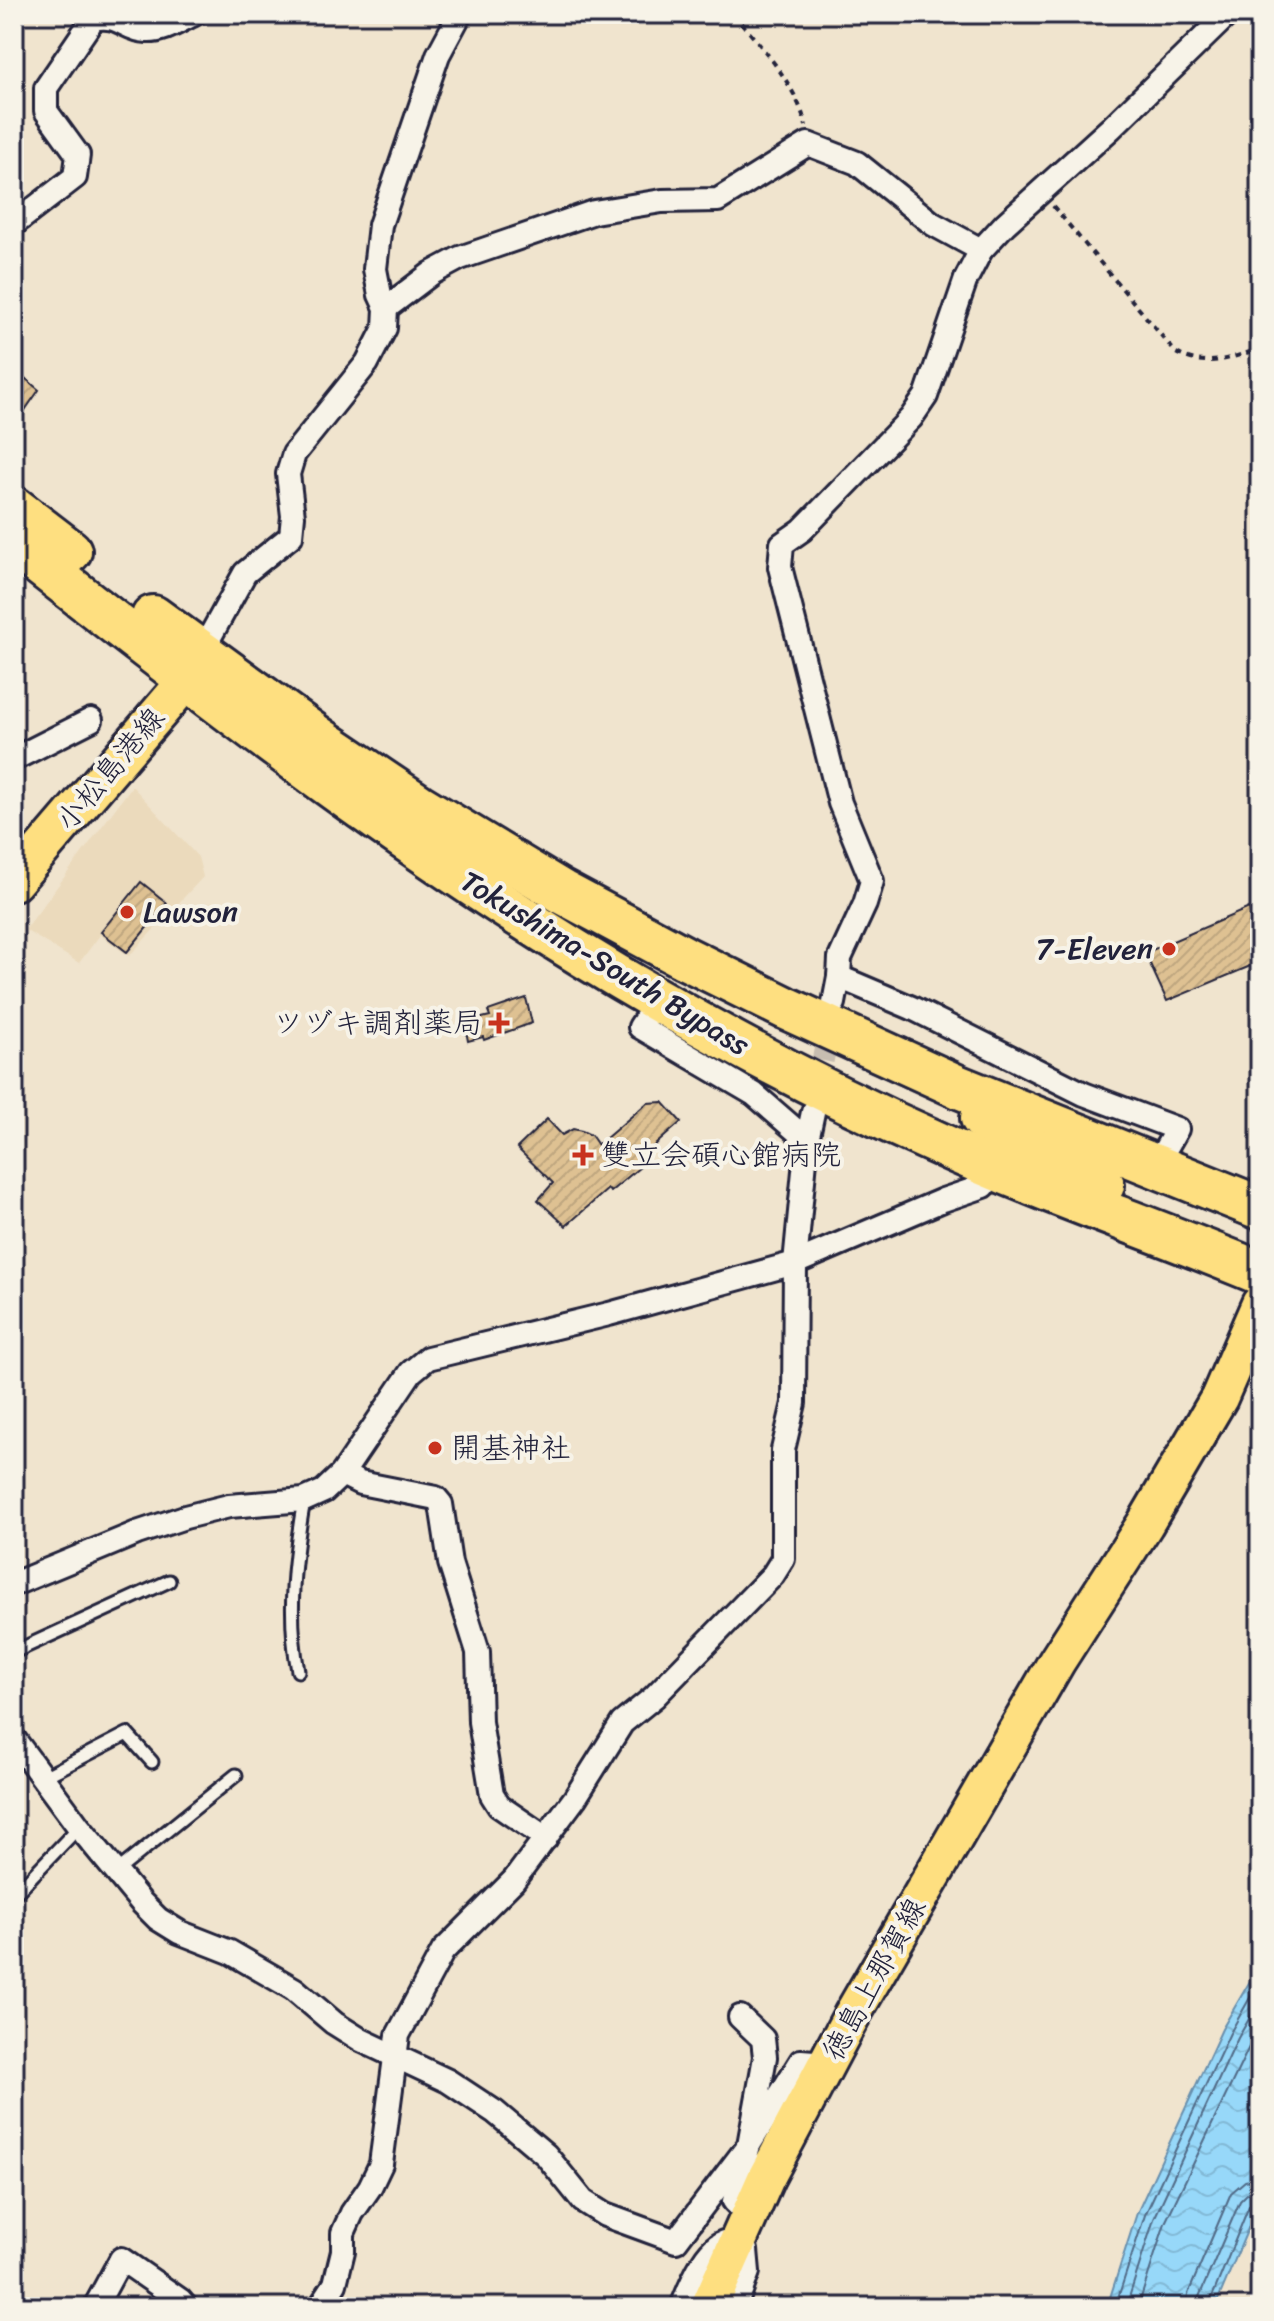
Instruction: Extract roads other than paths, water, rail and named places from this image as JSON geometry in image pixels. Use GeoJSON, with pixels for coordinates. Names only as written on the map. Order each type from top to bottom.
{"type":"FeatureCollection","features":[{"type":"Feature","properties":{"kind":"highway","name":"Tokushima-South Bypass"},"geometry":{"type":"LineString","coordinates":[[14,508],[194,666]]}},
{"type":"Feature","properties":{"kind":"highway","name":"Tokushima-South Bypass"},"geometry":{"type":"LineString","coordinates":[[14,544],[194,666],[404,818],[452,849],[531,925],[658,1000],[936,1143],[1260,1274]]}},
{"type":"Feature","properties":{"kind":"highway","name":"Tokushima-South Bypass"},"geometry":{"type":"LineString","coordinates":[[452,849],[562,892],[685,958],[885,1054],[1260,1208]]}},
{"type":"Feature","properties":{"kind":"highway"},"geometry":{"type":"LineString","coordinates":[[885,1054],[951,1100],[1066,1168],[1135,1199],[1260,1274]]}},
{"type":"Feature","properties":{"kind":"main road","name":"小松島港線"},"geometry":{"type":"LineString","coordinates":[[14,882],[194,666]]}},
{"type":"Feature","properties":{"kind":"main road","name":"徳島上那賀線"},"geometry":{"type":"LineString","coordinates":[[709,2307],[742,2228],[827,2063],[1057,1661],[1105,1548],[1229,1340],[1260,1274]]}},
{"type":"Feature","properties":{"kind":"street"},"geometry":{"type":"LineString","coordinates":[[14,224],[75,177],[78,155],[46,111],[46,88],[93,19],[108,16],[145,31],[165,28],[194,14]]}},
{"type":"Feature","properties":{"kind":"street"},"geometry":{"type":"LineString","coordinates":[[194,666],[245,573],[291,536],[293,516],[288,474],[294,454],[367,363],[385,328],[386,308],[375,269],[380,225],[438,55],[460,14]]}},
{"type":"Feature","properties":{"kind":"street"},"geometry":{"type":"LineString","coordinates":[[834,1003],[840,958],[872,881],[840,803],[780,567],[782,544],[802,530],[911,418],[926,396],[966,279],[981,250],[1228,14]]}},
{"type":"Feature","properties":{"kind":"street"},"geometry":{"type":"LineString","coordinates":[[386,308],[432,273],[460,258],[594,212],[662,201],[718,200],[808,144],[857,163],[933,224],[981,250]]}},
{"type":"Feature","properties":{"kind":"street"},"geometry":{"type":"LineString","coordinates":[[14,759],[91,720]]}},
{"type":"Feature","properties":{"kind":"street"},"geometry":{"type":"LineString","coordinates":[[839,977],[912,1008],[1084,1094],[1177,1129],[1155,1167]]}},
{"type":"Feature","properties":{"kind":"street"},"geometry":{"type":"LineString","coordinates":[[658,1000],[640,1027],[754,1094],[807,1140]]}},
{"type":"Feature","properties":{"kind":"street"},"geometry":{"type":"LineString","coordinates":[[320,2307],[335,2284],[343,2251],[343,2233],[381,2164],[398,2035],[443,1951],[514,1880],[575,1798],[622,1723],[695,1655],[773,1575],[783,1559],[783,1450],[794,1403],[795,1263],[807,1140],[813,1112]]}},
{"type":"Feature","properties":{"kind":"street"},"geometry":{"type":"LineString","coordinates":[[14,1584],[137,1533],[185,1517],[229,1506],[304,1500],[324,1491],[342,1474],[411,1372],[428,1358],[624,1311],[795,1263],[943,1200],[984,1186]]}},
{"type":"Feature","properties":{"kind":"street"},"geometry":{"type":"LineString","coordinates":[[342,1474],[360,1483],[436,1498],[441,1504],[450,1563],[478,1652],[480,1722],[492,1795],[499,1806],[546,1838]]}},
{"type":"Feature","properties":{"kind":"street"},"geometry":{"type":"LineString","coordinates":[[14,1739],[79,1827],[158,1919],[179,1932],[230,1952],[294,1989],[334,2023],[361,2040],[448,2081],[495,2112],[546,2155],[583,2201],[605,2215],[676,2241],[749,2145],[801,2061],[827,2063]]}},
{"type":"Feature","properties":{"kind":"street"},"geometry":{"type":"LineString","coordinates":[[735,2307],[748,2272],[742,2228],[734,2201],[749,2145],[765,2057],[763,2039],[740,2017]]}},
{"type":"Feature","properties":{"kind":"street"},"geometry":{"type":"LineString","coordinates":[[682,2307],[706,2255],[742,2228]]}},
{"type":"Feature","properties":{"kind":"street"},"geometry":{"type":"LineString","coordinates":[[95,2307],[121,2259],[186,2307]]}},
{"type":"Feature","properties":{"kind":"lane"},"geometry":{"type":"LineString","coordinates":[[298,1671],[291,1607],[304,1500]]}},
{"type":"Feature","properties":{"kind":"lane"},"geometry":{"type":"LineString","coordinates":[[14,1652],[169,1581]]}},
{"type":"Feature","properties":{"kind":"lane"},"geometry":{"type":"LineString","coordinates":[[42,1778],[127,1734],[152,1762]]}},
{"type":"Feature","properties":{"kind":"lane"},"geometry":{"type":"LineString","coordinates":[[116,1872],[236,1775]]}},
{"type":"Feature","properties":{"kind":"lane"},"geometry":{"type":"LineString","coordinates":[[14,1895],[79,1827]]}},
{"type":"Feature","properties":{"kind":"water"},"geometry":{"type":"Polygon","coordinates":[[[1260,1964],[1260,2200],[1215,2307],[1107,2307],[1137,2213],[1222,2029],[1260,1964]]]}},
{"type":"Feature","properties":{"kind":"tunnel"},"geometry":{"type":"LineString","coordinates":[[816,1093],[831,1020]]}},
{"type":"Feature","properties":{"kind":"place","name":"Lawson"},"geometry":{"type":"Point","coordinates":[127,912]}},
{"type":"Feature","properties":{"kind":"place","name":"7-Eleven"},"geometry":{"type":"Point","coordinates":[1169,949]}},
{"type":"Feature","properties":{"kind":"place","name":"ツヅキ調剤薬局"},"geometry":{"type":"Point","coordinates":[499,1023]}},
{"type":"Feature","properties":{"kind":"place","name":"雙立会碩心館病院"},"geometry":{"type":"Point","coordinates":[583,1155]}},
{"type":"Feature","properties":{"kind":"place","name":"開基神社"},"geometry":{"type":"Point","coordinates":[435,1448]}}]}
